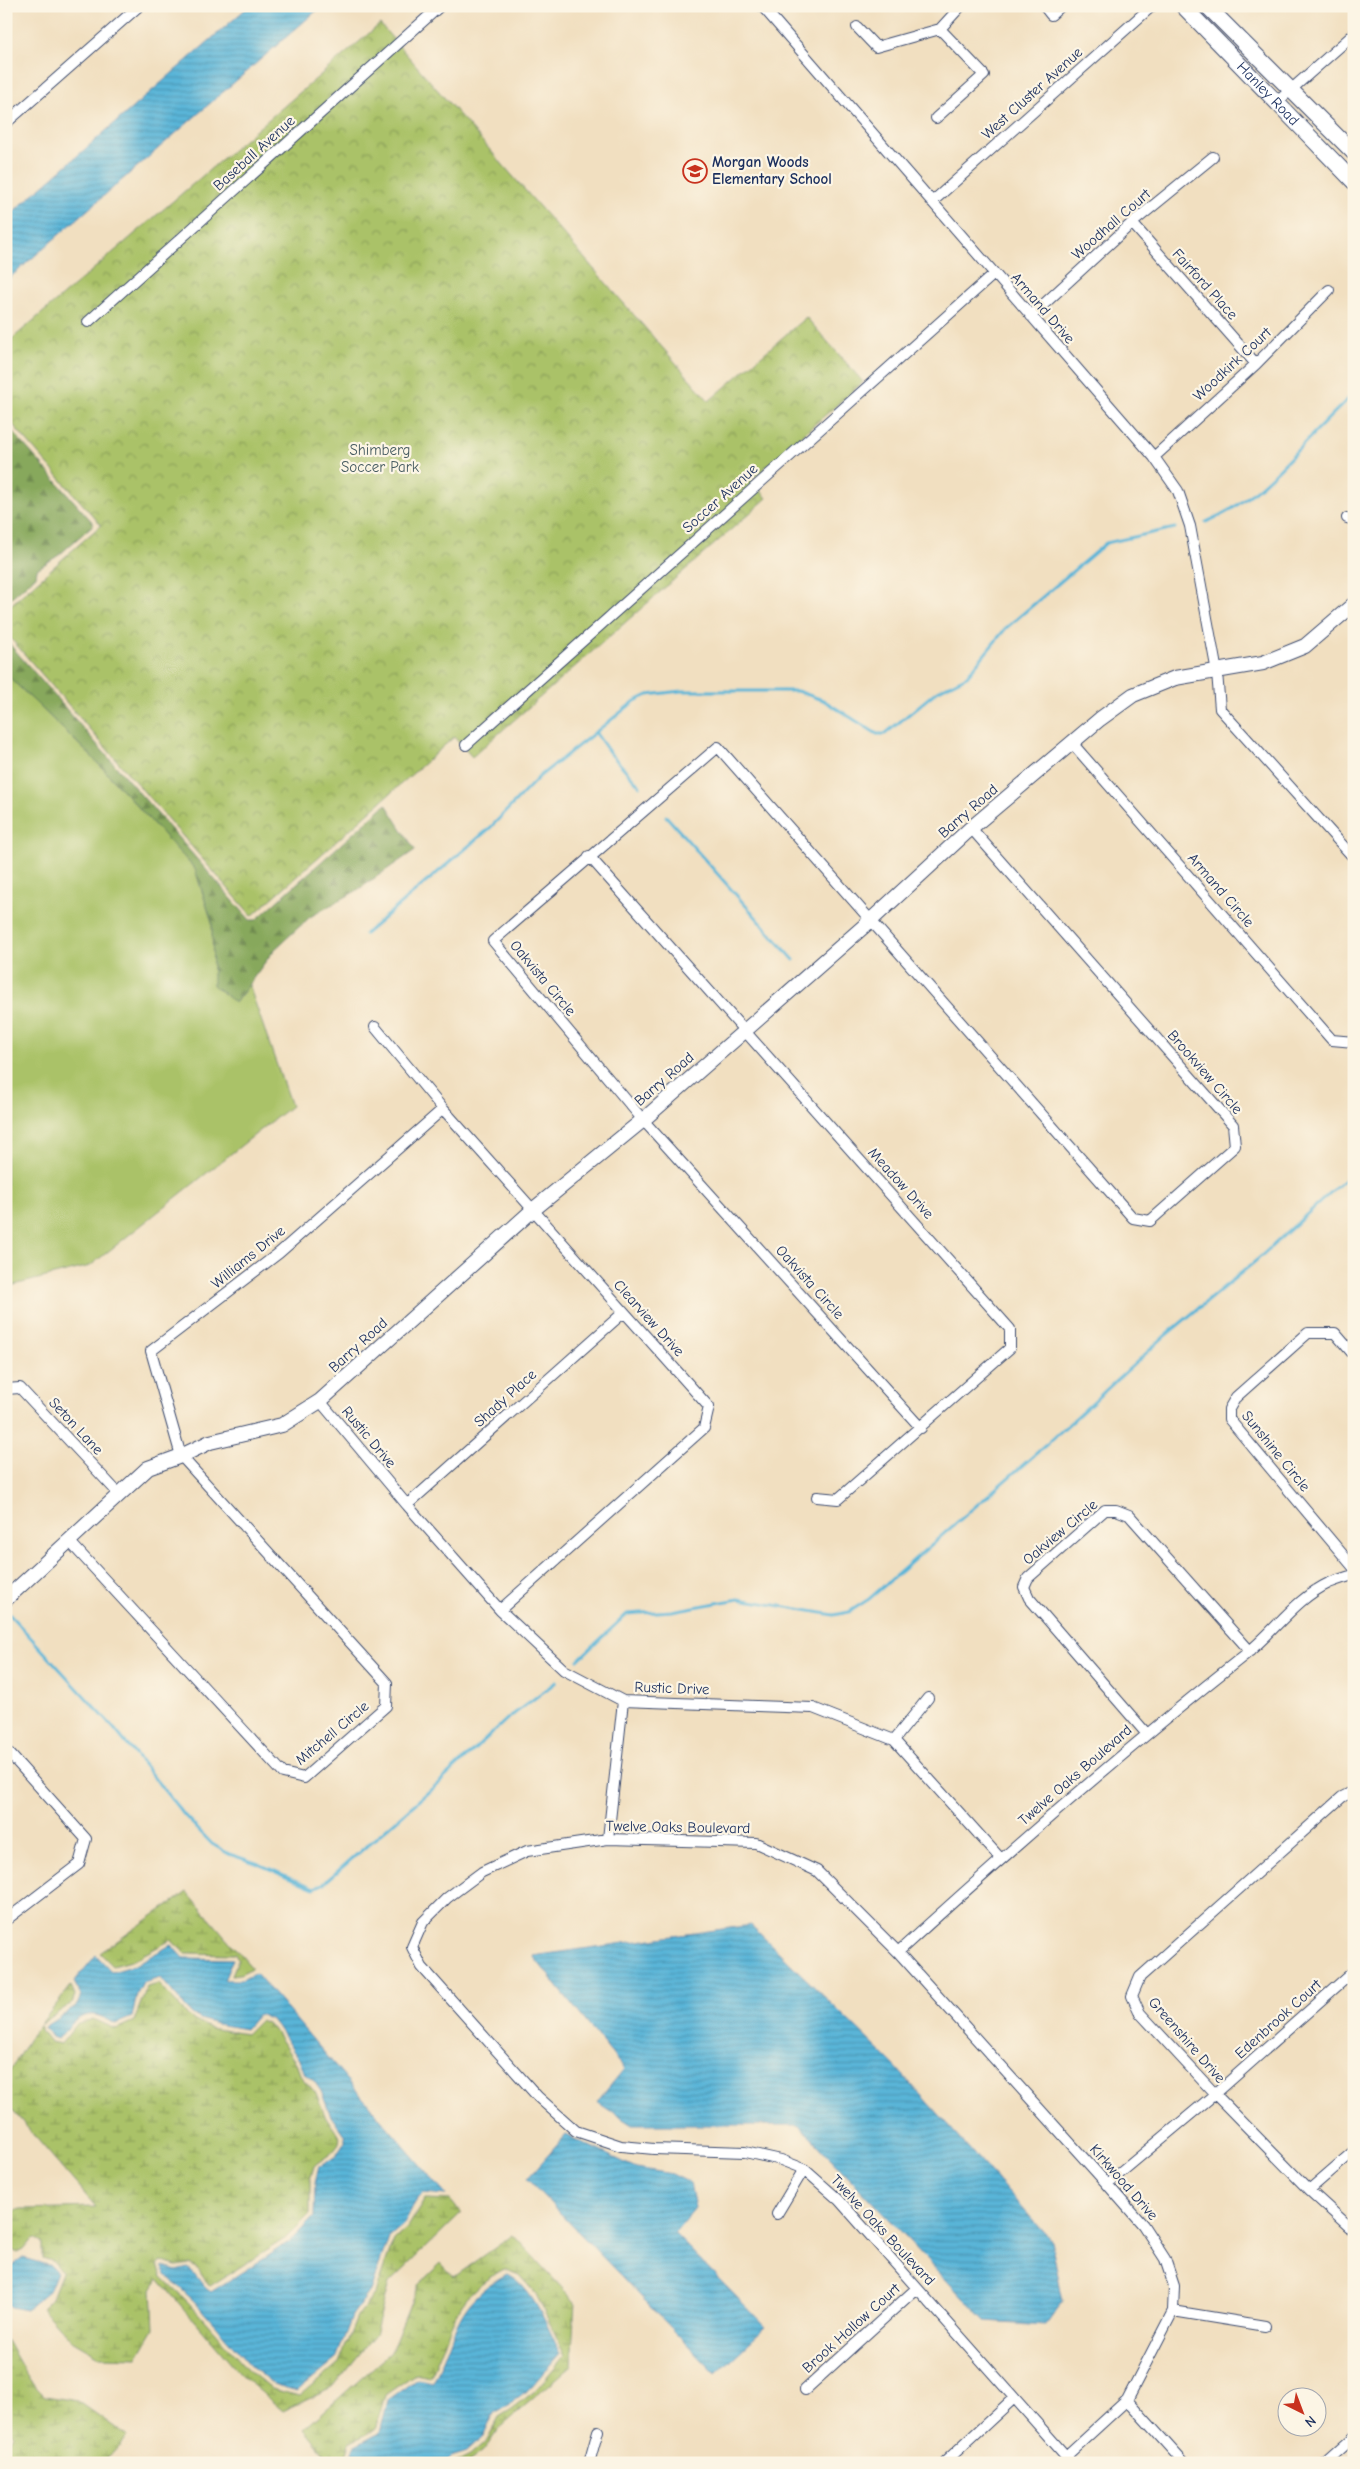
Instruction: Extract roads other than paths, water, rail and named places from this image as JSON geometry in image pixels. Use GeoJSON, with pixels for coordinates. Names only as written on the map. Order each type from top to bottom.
{"type":"FeatureCollection","features":[{"type":"Feature","properties":{"kind":"main road","name":"Hanley Road"},"geometry":{"type":"LineString","coordinates":[[1184,6],[1212,38],[1354,182]]}},
{"type":"Feature","properties":{"kind":"main road","name":"Hanley Road"},"geometry":{"type":"LineString","coordinates":[[1207,6],[1354,153]]}},
{"type":"Feature","properties":{"kind":"street"},"geometry":{"type":"LineString","coordinates":[[6,123],[139,6]]}},
{"type":"Feature","properties":{"kind":"street","name":"Baseball Avenue"},"geometry":{"type":"LineString","coordinates":[[88,322],[440,6]]}},
{"type":"Feature","properties":{"kind":"street","name":"Armand Drive"},"geometry":{"type":"LineString","coordinates":[[762,6],[1154,457],[1178,491],[1190,526],[1217,672]]}},
{"type":"Feature","properties":{"kind":"street"},"geometry":{"type":"LineString","coordinates":[[857,27],[876,47],[940,29],[961,6]]}},
{"type":"Feature","properties":{"kind":"street"},"geometry":{"type":"LineString","coordinates":[[1044,6],[1051,15],[1061,6]]}},
{"type":"Feature","properties":{"kind":"street","name":"West Cluster Avenue"},"geometry":{"type":"LineString","coordinates":[[932,202],[1152,6]]}},
{"type":"Feature","properties":{"kind":"street"},"geometry":{"type":"LineString","coordinates":[[936,118],[984,76],[940,29]]}},
{"type":"Feature","properties":{"kind":"street"},"geometry":{"type":"LineString","coordinates":[[1277,102],[1354,34]]}},
{"type":"Feature","properties":{"kind":"street","name":"Woodhall Court"},"geometry":{"type":"LineString","coordinates":[[1030,316],[1132,223],[1213,157]]}},
{"type":"Feature","properties":{"kind":"street","name":"Fairford Place"},"geometry":{"type":"LineString","coordinates":[[1132,223],[1256,364]]}},
{"type":"Feature","properties":{"kind":"street","name":"Soccer Avenue"},"geometry":{"type":"LineString","coordinates":[[466,745],[994,274]]}},
{"type":"Feature","properties":{"kind":"street","name":"Woodkirk Court"},"geometry":{"type":"LineString","coordinates":[[1154,457],[1256,364],[1329,290]]}},
{"type":"Feature","properties":{"kind":"street","name":"Barry Road"},"geometry":{"type":"LineString","coordinates":[[6,1600],[148,1468],[181,1456],[210,1442],[282,1425],[320,1401],[534,1209],[642,1120],[870,921],[972,828],[1100,719],[1134,695],[1175,678],[1263,663],[1305,646],[1354,604]]}},
{"type":"Feature","properties":{"kind":"street"},"geometry":{"type":"LineString","coordinates":[[1217,672],[1220,709],[1354,858]]}},
{"type":"Feature","properties":{"kind":"street","name":"Armand Circle"},"geometry":{"type":"LineString","coordinates":[[1072,743],[1332,1040],[1354,1042]]}},
{"type":"Feature","properties":{"kind":"street","name":"Oakvista Circle"},"geometry":{"type":"LineString","coordinates":[[870,921],[718,747],[589,856],[493,941],[642,1120],[921,1428]]}},
{"type":"Feature","properties":{"kind":"street","name":"Brookview Circle"},"geometry":{"type":"LineString","coordinates":[[870,921],[1133,1218],[1150,1221],[1235,1146],[1233,1126],[972,828]]}},
{"type":"Feature","properties":{"kind":"street","name":"Meadow Drive"},"geometry":{"type":"LineString","coordinates":[[589,856],[1010,1329],[1010,1348],[921,1428],[838,1499],[817,1497]]}},
{"type":"Feature","properties":{"kind":"street","name":"Clearview Drive"},"geometry":{"type":"LineString","coordinates":[[375,1027],[442,1109],[534,1209],[623,1313],[709,1406],[704,1428],[500,1610]]}},
{"type":"Feature","properties":{"kind":"street","name":"Williams Drive"},"geometry":{"type":"LineString","coordinates":[[181,1456],[152,1351],[279,1253],[442,1109]]}},
{"type":"Feature","properties":{"kind":"street","name":"Shady Place"},"geometry":{"type":"LineString","coordinates":[[407,1505],[623,1313]]}},
{"type":"Feature","properties":{"kind":"street","name":"Sunshine Circle"},"geometry":{"type":"LineString","coordinates":[[1354,1355],[1335,1333],[1308,1333],[1236,1397],[1229,1409],[1229,1419],[1354,1568]]}},
{"type":"Feature","properties":{"kind":"street","name":"Seton Lane"},"geometry":{"type":"LineString","coordinates":[[6,1389],[20,1388],[120,1495]]}},
{"type":"Feature","properties":{"kind":"street","name":"Rustic Drive"},"geometry":{"type":"LineString","coordinates":[[320,1401],[407,1505],[500,1610],[564,1670],[623,1701],[813,1708],[894,1740],[1001,1859]]}},
{"type":"Feature","properties":{"kind":"street","name":"Mitchell Circle"},"geometry":{"type":"LineString","coordinates":[[69,1541],[283,1773],[304,1778],[386,1706],[387,1683],[181,1456]]}},
{"type":"Feature","properties":{"kind":"street","name":"Oakview Circle"},"geometry":{"type":"LineString","coordinates":[[1146,1733],[1029,1598],[1024,1586],[1028,1578],[1105,1510],[1116,1510],[1129,1515],[1250,1651]]}},
{"type":"Feature","properties":{"kind":"street","name":"Twelve Oaks Boulevard"},"geometry":{"type":"LineString","coordinates":[[1069,2459],[839,2200],[804,2169],[781,2160],[745,2152],[654,2150],[621,2146],[576,2131],[538,2097],[422,1967],[412,1947],[423,1922],[447,1898],[482,1872],[528,1851],[608,1838],[756,1842],[817,1871],[898,1952],[1001,1859],[1146,1733],[1250,1651],[1293,1609],[1328,1584],[1354,1574]]}},
{"type":"Feature","properties":{"kind":"street"},"geometry":{"type":"LineString","coordinates":[[894,1740],[928,1698]]}},
{"type":"Feature","properties":{"kind":"street"},"geometry":{"type":"LineString","coordinates":[[608,1838],[623,1701]]}},
{"type":"Feature","properties":{"kind":"street"},"geometry":{"type":"LineString","coordinates":[[6,1920],[79,1864],[86,1839],[9,1752]]}},
{"type":"Feature","properties":{"kind":"street","name":"Greenshire Drive"},"geometry":{"type":"LineString","coordinates":[[1354,1791],[1342,1796],[1140,1977],[1132,1996],[1140,2013],[1215,2094],[1309,2190],[1354,2231]]}},
{"type":"Feature","properties":{"kind":"street","name":"Kirkwood Drive"},"geometry":{"type":"LineString","coordinates":[[898,1952],[1143,2225],[1165,2259],[1174,2286],[1173,2311],[1127,2400],[1069,2459]]}},
{"type":"Feature","properties":{"kind":"street","name":"Edenbrook Court"},"geometry":{"type":"LineString","coordinates":[[1107,2184],[1215,2094],[1354,1971]]}},
{"type":"Feature","properties":{"kind":"street"},"geometry":{"type":"LineString","coordinates":[[1309,2190],[1354,2151]]}},
{"type":"Feature","properties":{"kind":"street"},"geometry":{"type":"LineString","coordinates":[[777,2214],[804,2169]]}},
{"type":"Feature","properties":{"kind":"street","name":"Brook Hollow Court"},"geometry":{"type":"LineString","coordinates":[[805,2390],[917,2288]]}},
{"type":"Feature","properties":{"kind":"street"},"geometry":{"type":"LineString","coordinates":[[1173,2311],[1265,2326]]}},
{"type":"Feature","properties":{"kind":"street"},"geometry":{"type":"LineString","coordinates":[[944,2463],[1014,2398]]}},
{"type":"Feature","properties":{"kind":"street"},"geometry":{"type":"LineString","coordinates":[[1127,2400],[1184,2463]]}},
{"type":"Feature","properties":{"kind":"street"},"geometry":{"type":"LineString","coordinates":[[589,2463],[598,2430]]}},
{"type":"Feature","properties":{"kind":"street"},"geometry":{"type":"LineString","coordinates":[[1325,2463],[1354,2437]]}},
{"type":"Feature","properties":{"kind":"water"},"geometry":{"type":"Polygon","coordinates":[[[249,6],[322,6],[6,281],[6,218],[249,6]]]}},
{"type":"Feature","properties":{"kind":"water"},"geometry":{"type":"Polygon","coordinates":[[[751,1925],[893,2064],[1051,2240],[1063,2301],[1046,2325],[985,2321],[799,2125],[632,2125],[597,2102],[624,2069],[533,1956],[751,1925]]]}},
{"type":"Feature","properties":{"kind":"water"},"geometry":{"type":"Polygon","coordinates":[[[171,1945],[183,1958],[233,1959],[224,1980],[242,1980],[256,1973],[446,2195],[423,2193],[414,2204],[404,2224],[389,2237],[370,2291],[353,2314],[336,2359],[297,2391],[273,2384],[251,2366],[194,2301],[165,2274],[163,2266],[176,2271],[188,2268],[211,2292],[289,2242],[314,2217],[315,2182],[319,2167],[336,2156],[345,2142],[345,2136],[331,2116],[321,2091],[314,2081],[305,2074],[300,2061],[277,2026],[272,2020],[258,2014],[245,2029],[201,2019],[192,2013],[160,1978],[143,1983],[137,1994],[132,2017],[115,2024],[97,2016],[84,2016],[71,2024],[58,2039],[52,2037],[45,2027],[76,2007],[81,1995],[74,1982],[96,1955],[112,1972],[133,1966],[171,1945]]]}},
{"type":"Feature","properties":{"kind":"water"},"geometry":{"type":"Polygon","coordinates":[[[566,2135],[636,2168],[672,2174],[690,2183],[695,2208],[674,2233],[766,2327],[716,2374],[527,2179],[566,2135]]]}},
{"type":"Feature","properties":{"kind":"water"},"geometry":{"type":"Polygon","coordinates":[[[23,2258],[51,2266],[57,2272],[50,2289],[26,2310],[6,2306],[6,2271],[23,2258]]]}},
{"type":"Feature","properties":{"kind":"water"},"geometry":{"type":"Polygon","coordinates":[[[507,2274],[516,2280],[532,2298],[545,2320],[560,2353],[531,2387],[509,2405],[494,2413],[484,2435],[467,2451],[454,2455],[446,2463],[348,2463],[353,2447],[380,2433],[388,2400],[417,2379],[433,2382],[466,2308],[489,2285],[507,2274]]]}},
{"type":"Feature","properties":{"kind":"waterway"},"geometry":{"type":"LineString","coordinates":[[1206,522],[1230,510],[1250,495],[1280,468],[1354,394]]}},
{"type":"Feature","properties":{"kind":"waterway"},"geometry":{"type":"LineString","coordinates":[[365,934],[490,828],[540,776],[635,701],[648,695],[681,691],[797,691],[823,700],[877,734],[885,734],[937,691],[967,676],[1006,628],[1106,543],[1175,528]]}},
{"type":"Feature","properties":{"kind":"waterway"},"geometry":{"type":"LineString","coordinates":[[595,732],[609,752],[640,786]]}},
{"type":"Feature","properties":{"kind":"waterway"},"geometry":{"type":"LineString","coordinates":[[666,816],[794,960]]}},
{"type":"Feature","properties":{"kind":"waterway"},"geometry":{"type":"LineString","coordinates":[[578,1660],[627,1614],[672,1611],[739,1599],[834,1615],[849,1612],[869,1599],[1047,1444],[1165,1336],[1258,1259],[1354,1171]]}},
{"type":"Feature","properties":{"kind":"waterway"},"geometry":{"type":"LineString","coordinates":[[9,1614],[112,1726],[185,1816],[212,1844],[229,1854],[256,1863],[314,1888],[323,1884],[441,1781],[506,1720],[556,1682]]}},
{"type":"Feature","properties":{"kind":"place","name":"Morgan Woods Elementary School"},"geometry":{"type":"Point","coordinates":[695,171]}},
{"type":"Feature","properties":{"kind":"park label","name":"Shimberg Soccer Park"},"geometry":{"type":"Point","coordinates":[380,458]}}]}
